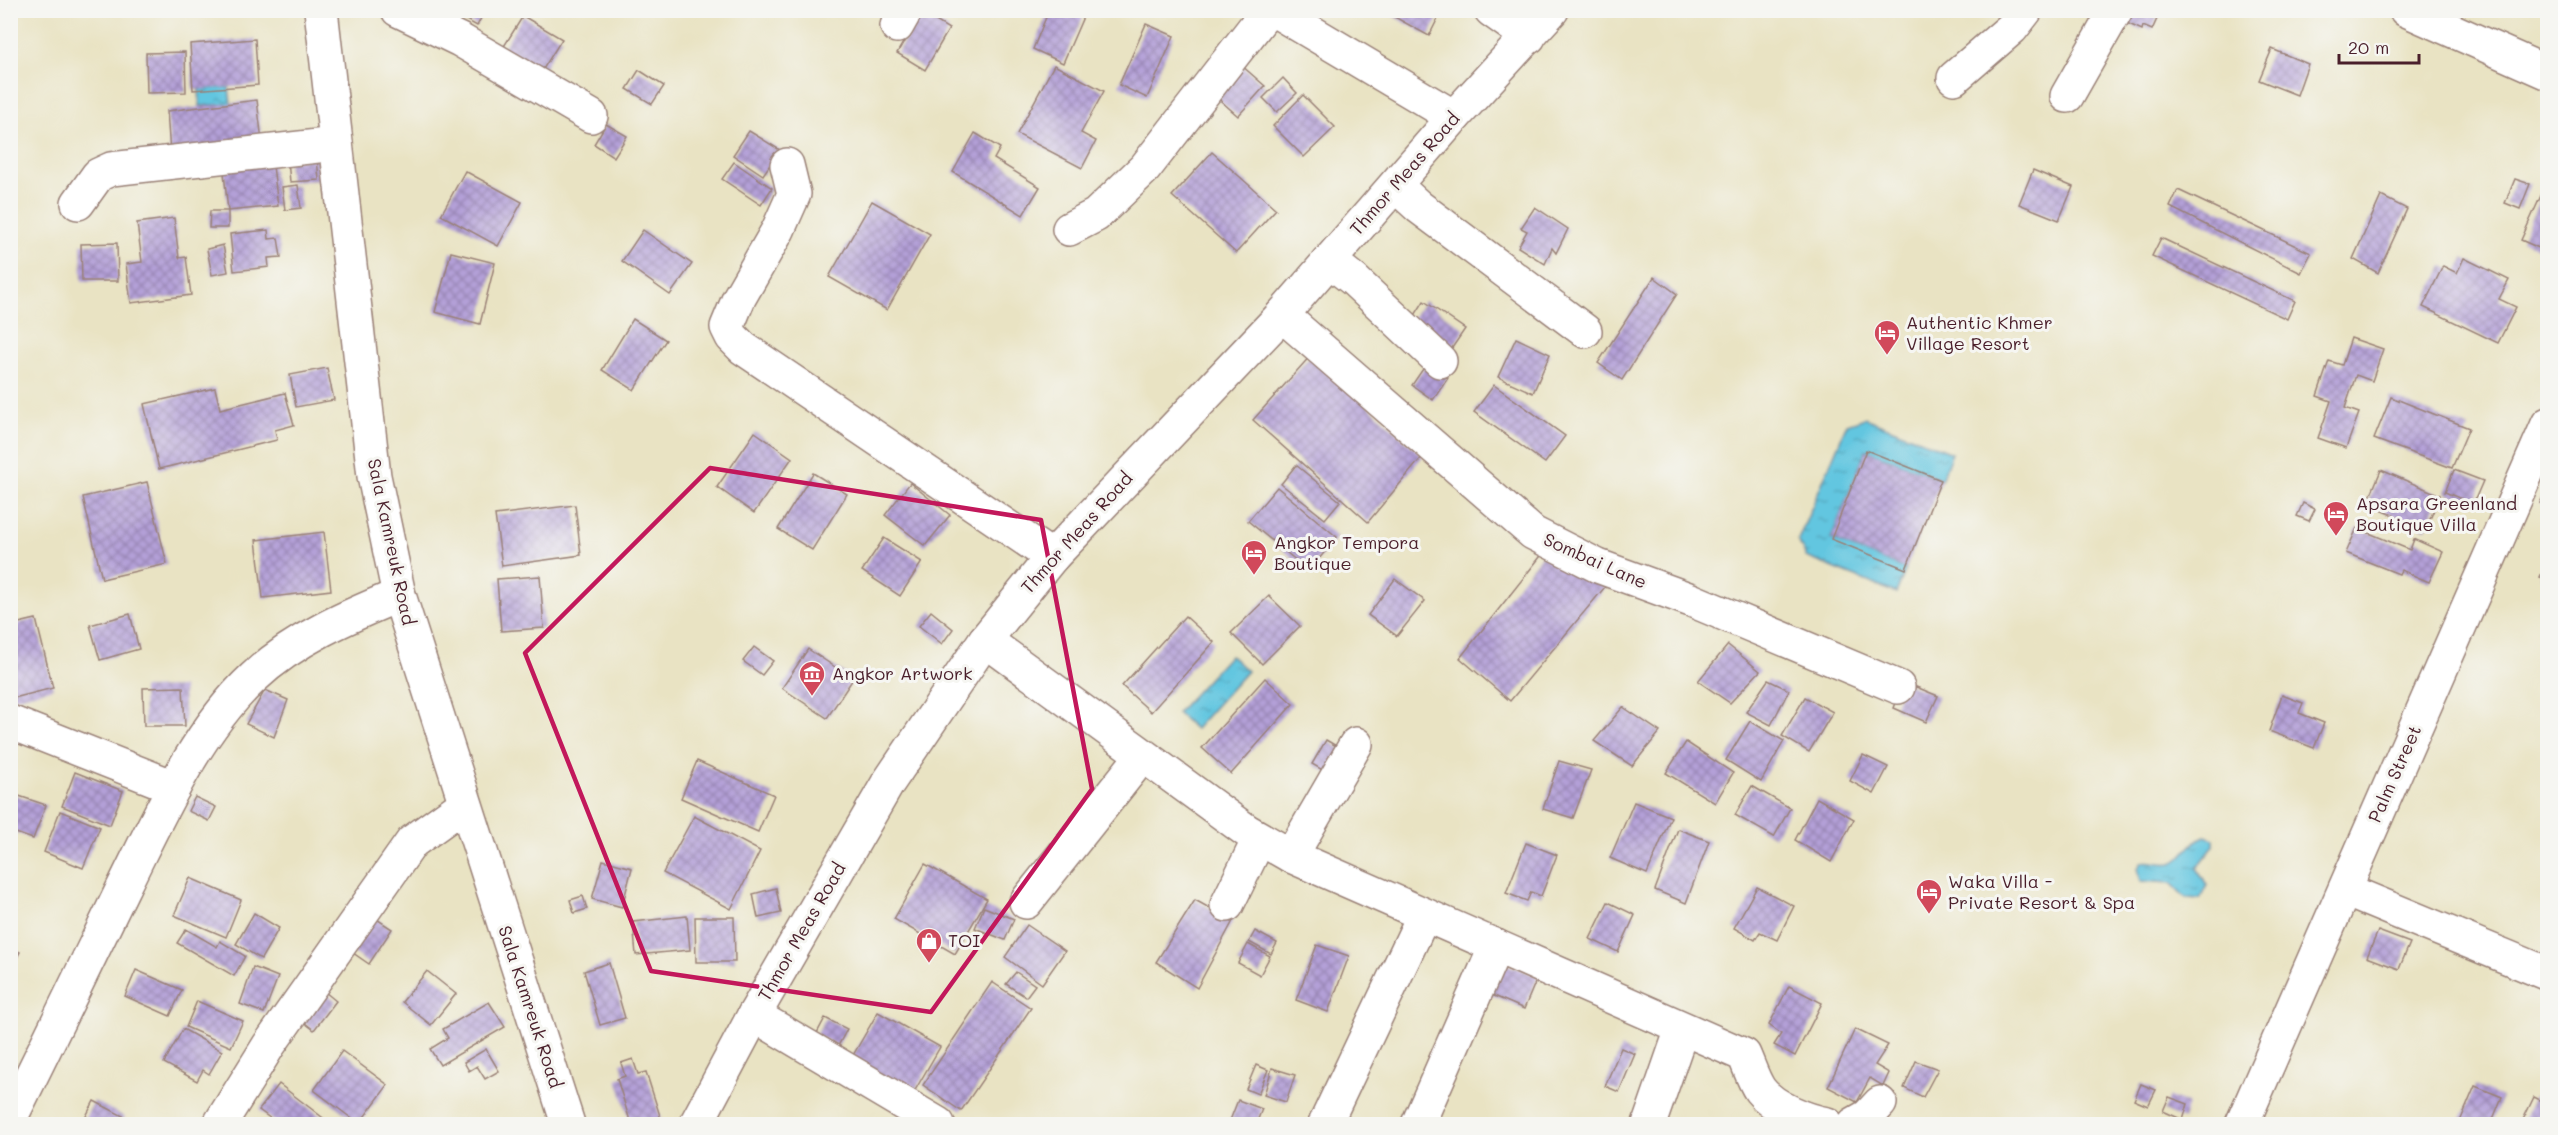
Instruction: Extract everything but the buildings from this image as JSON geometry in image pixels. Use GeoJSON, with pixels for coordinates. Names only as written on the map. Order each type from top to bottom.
{"type":"FeatureCollection","features":[{"type":"Feature","properties":{"kind":"street","name":"Sala Kamreuk Road"},"geometry":{"type":"LineString","coordinates":[[321,10],[374,476],[399,595],[568,1125]]}},
{"type":"Feature","properties":{"kind":"street"},"geometry":{"type":"LineString","coordinates":[[398,10],[460,40],[591,116]]}},
{"type":"Feature","properties":{"kind":"street"},"geometry":{"type":"LineString","coordinates":[[1069,229],[1096,215],[1145,168],[1268,10]]}},
{"type":"Feature","properties":{"kind":"street"},"geometry":{"type":"LineString","coordinates":[[1274,10],[1454,117]]}},
{"type":"Feature","properties":{"kind":"street"},"geometry":{"type":"LineString","coordinates":[[1491,10],[1529,37]]}},
{"type":"Feature","properties":{"kind":"street","name":"Thmor Meas Road"},"geometry":{"type":"LineString","coordinates":[[696,1125],[754,1016],[888,783],[986,640],[1052,557],[1353,280],[1417,204],[1454,117],[1552,10]]}},
{"type":"Feature","properties":{"kind":"street"},"geometry":{"type":"LineString","coordinates":[[1954,78],[2012,28],[2026,10]]}},
{"type":"Feature","properties":{"kind":"street"},"geometry":{"type":"LineString","coordinates":[[2067,96],[2116,10]]}},
{"type":"Feature","properties":{"kind":"street"},"geometry":{"type":"LineString","coordinates":[[2406,10],[2547,73]]}},
{"type":"Feature","properties":{"kind":"street"},"geometry":{"type":"LineString","coordinates":[[78,203],[98,176],[111,169],[336,144]]}},
{"type":"Feature","properties":{"kind":"street"},"geometry":{"type":"LineString","coordinates":[[787,165],[794,194],[778,230],[750,276],[732,313],[727,327],[732,337],[743,348],[1052,557]]}},
{"type":"Feature","properties":{"kind":"street"},"geometry":{"type":"LineString","coordinates":[[1417,204],[1585,331]]}},
{"type":"Feature","properties":{"kind":"street"},"geometry":{"type":"LineString","coordinates":[[1353,280],[1440,361]]}},
{"type":"Feature","properties":{"kind":"street","name":"Sombai Lane"},"geometry":{"type":"LineString","coordinates":[[1298,331],[1533,533],[1598,566],[1691,600],[1898,687]]}},
{"type":"Feature","properties":{"kind":"street","name":"Palm Street"},"geometry":{"type":"LineString","coordinates":[[2242,1125],[2547,424]]}},
{"type":"Feature","properties":{"kind":"street"},"geometry":{"type":"LineString","coordinates":[[10,1119],[174,787],[220,716],[252,678],[278,657],[339,620],[399,595]]}},
{"type":"Feature","properties":{"kind":"street"},"geometry":{"type":"LineString","coordinates":[[986,640],[1229,820],[1259,839],[1424,915],[1744,1055],[1759,1089],[1766,1096],[1803,1117],[1827,1125]]}},
{"type":"Feature","properties":{"kind":"street"},"geometry":{"type":"LineString","coordinates":[[10,722],[174,787]]}},
{"type":"Feature","properties":{"kind":"street"},"geometry":{"type":"LineString","coordinates":[[1292,856],[1356,744]]}},
{"type":"Feature","properties":{"kind":"street"},"geometry":{"type":"LineString","coordinates":[[1026,902],[1142,756]]}},
{"type":"Feature","properties":{"kind":"street"},"geometry":{"type":"LineString","coordinates":[[221,1122],[269,1045],[412,842],[465,804]]}},
{"type":"Feature","properties":{"kind":"street"},"geometry":{"type":"LineString","coordinates":[[1227,905],[1259,839]]}},
{"type":"Feature","properties":{"kind":"street"},"geometry":{"type":"LineString","coordinates":[[2345,890],[2547,974]]}},
{"type":"Feature","properties":{"kind":"street"},"geometry":{"type":"LineString","coordinates":[[1325,1125],[1424,915]]}},
{"type":"Feature","properties":{"kind":"street"},"geometry":{"type":"LineString","coordinates":[[1418,1125],[1496,946]]}},
{"type":"Feature","properties":{"kind":"street"},"geometry":{"type":"LineString","coordinates":[[754,1016],[938,1125]]}},
{"type":"Feature","properties":{"kind":"street"},"geometry":{"type":"LineString","coordinates":[[1650,1125],[1682,1029]]}},
{"type":"Feature","properties":{"kind":"street"},"geometry":{"type":"LineString","coordinates":[[1854,1125],[1868,1116],[1880,1103]]}},
{"type":"Feature","properties":{"kind":"highlighted area"},"geometry":{"type":"Polygon","coordinates":[[[710,468],[1041,520],[1092,789],[931,1012],[651,971],[525,653],[710,468]]]}},
{"type":"Feature","properties":{"kind":"water"},"geometry":{"type":"Polygon","coordinates":[[[229,87],[231,104],[200,106],[199,89],[229,87]]]}},
{"type":"Feature","properties":{"kind":"water"},"geometry":{"type":"Polygon","coordinates":[[[1865,418],[1952,453],[1941,480],[1866,450],[1831,539],[1906,569],[1896,593],[1806,557],[1798,540],[1847,424],[1865,418]]]}},
{"type":"Feature","properties":{"kind":"water"},"geometry":{"type":"Polygon","coordinates":[[[1230,655],[1247,671],[1195,729],[1177,713],[1230,655]]]}},
{"type":"Feature","properties":{"kind":"water"},"geometry":{"type":"Polygon","coordinates":[[[2205,836],[2214,839],[2214,846],[2197,868],[2207,885],[2200,899],[2186,898],[2171,883],[2141,881],[2138,869],[2142,862],[2171,863],[2205,836]]]}},
{"type":"Feature","properties":{"kind":"place","name":"Authentic Khmer Village Resort"},"geometry":{"type":"Point","coordinates":[1887,356]}},
{"type":"Feature","properties":{"kind":"place","name":"Apsara Greenland Boutique Villa"},"geometry":{"type":"Point","coordinates":[2336,537]}},
{"type":"Feature","properties":{"kind":"place","name":"Angkor Tempora Boutique"},"geometry":{"type":"Point","coordinates":[1254,576]}},
{"type":"Feature","properties":{"kind":"place","name":"Angkor Artwork"},"geometry":{"type":"Point","coordinates":[812,697]}},
{"type":"Feature","properties":{"kind":"place","name":"Waka Villa - Private Resort & Spa"},"geometry":{"type":"Point","coordinates":[1929,915]}},
{"type":"Feature","properties":{"kind":"place","name":"TOI"},"geometry":{"type":"Point","coordinates":[929,964]}}]}
